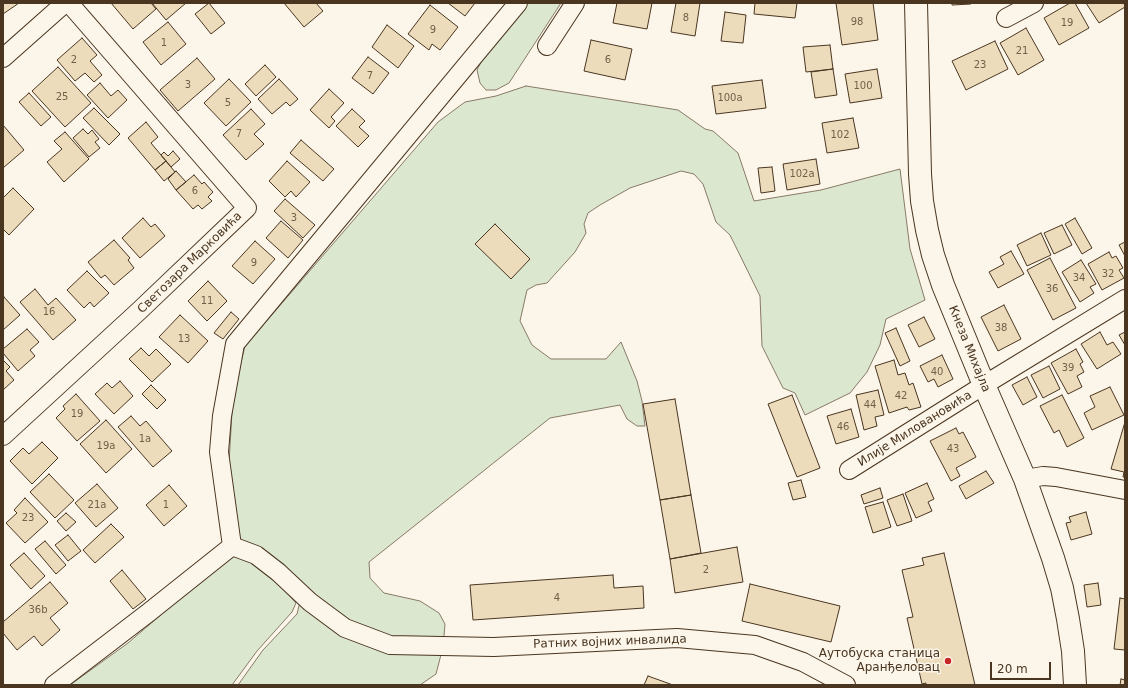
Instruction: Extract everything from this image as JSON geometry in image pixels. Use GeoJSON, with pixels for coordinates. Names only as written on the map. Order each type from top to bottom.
{"type":"FeatureCollection","features":[{"type":"Feature","properties":{"kind":"main road","name":"Кнеза Михајла"},"geometry":{"type":"LineString","coordinates":[[916,3],[920,174],[922,201],[927,230],[933,255],[943,285],[1025,479],[1040,519],[1062,588],[1073,651],[1075,685]]}},
{"type":"Feature","properties":{"kind":"street"},"geometry":{"type":"LineString","coordinates":[[3,58],[65,3]]}},
{"type":"Feature","properties":{"kind":"street","name":"Светозара Марковића"},"geometry":{"type":"LineString","coordinates":[[3,436],[139,311],[247,208],[69,3]]}},
{"type":"Feature","properties":{"kind":"street"},"geometry":{"type":"LineString","coordinates":[[54,685],[232,546],[219,452],[222,416],[235,344],[518,3]]}},
{"type":"Feature","properties":{"kind":"street"},"geometry":{"type":"LineString","coordinates":[[547,46],[575,3]]}},
{"type":"Feature","properties":{"kind":"street"},"geometry":{"type":"LineString","coordinates":[[1006,18],[1034,3]]}},
{"type":"Feature","properties":{"kind":"street","name":"Илије Миловановића"},"geometry":{"type":"LineString","coordinates":[[849,470],[1125,299]]}},
{"type":"Feature","properties":{"kind":"street"},"geometry":{"type":"LineString","coordinates":[[1025,479],[1043,476],[1056,477],[1125,490]]}},
{"type":"Feature","properties":{"kind":"street","name":"Ратних војних инвалида"},"geometry":{"type":"LineString","coordinates":[[232,546],[256,555],[278,572],[310,602],[345,628],[390,645],[494,647],[677,638],[755,645],[803,662],[846,685]]}},
{"type":"Feature","properties":{"kind":"green space"},"geometry":{"type":"Polygon","coordinates":[[[524,3],[561,3],[509,83],[496,90],[486,90],[480,83],[477,70],[484,56],[524,3]]]}},
{"type":"Feature","properties":{"kind":"green space"},"geometry":{"type":"Polygon","coordinates":[[[526,86],[678,110],[705,129],[713,131],[738,153],[754,201],[821,190],[900,169],[910,249],[925,300],[886,319],[880,345],[867,372],[850,393],[805,415],[795,393],[783,388],[762,346],[760,296],[730,235],[716,222],[703,184],[694,174],[681,171],[630,188],[588,213],[584,224],[586,233],[575,252],[547,283],[536,285],[527,290],[520,321],[532,345],[551,359],[606,359],[621,342],[637,381],[642,401],[645,426],[637,426],[627,419],[620,405],[550,418],[369,562],[370,578],[384,593],[420,601],[439,613],[445,624],[443,647],[436,674],[420,685],[238,685],[263,650],[297,614],[304,585],[236,535],[229,463],[233,395],[245,346],[438,122],[465,102],[496,96],[526,86]]]}},
{"type":"Feature","properties":{"kind":"green space"},"geometry":{"type":"Polygon","coordinates":[[[235,554],[264,568],[296,603],[292,612],[257,651],[232,685],[70,685],[128,643],[219,565],[235,554]]]}},
{"type":"Feature","properties":{"kind":"building"},"geometry":{"type":"Polygon","coordinates":[[[3,3],[19,3],[3,14],[3,3]]]}},
{"type":"Feature","properties":{"kind":"building"},"geometry":{"type":"Polygon","coordinates":[[[111,3],[151,3],[156,9],[133,29],[111,3]]]}},
{"type":"Feature","properties":{"kind":"building"},"geometry":{"type":"Polygon","coordinates":[[[152,3],[186,3],[166,20],[152,3]]]}},
{"type":"Feature","properties":{"kind":"building"},"geometry":{"type":"Polygon","coordinates":[[[209,3],[225,23],[211,34],[195,14],[209,3]]]}},
{"type":"Feature","properties":{"kind":"building"},"geometry":{"type":"Polygon","coordinates":[[[284,3],[316,3],[323,11],[304,27],[284,3]]]}},
{"type":"Feature","properties":{"kind":"building"},"geometry":{"type":"Polygon","coordinates":[[[448,3],[475,3],[465,16],[448,3]]]}},
{"type":"Feature","properties":{"kind":"building"},"geometry":{"type":"Polygon","coordinates":[[[617,3],[652,3],[647,29],[613,23],[617,3]]]}},
{"type":"Feature","properties":{"kind":"building"},"geometry":{"type":"Polygon","coordinates":[[[676,3],[700,3],[695,36],[671,32],[676,3]]]}},
{"type":"Feature","properties":{"kind":"building"},"geometry":{"type":"Polygon","coordinates":[[[755,3],[797,3],[795,18],[754,14],[755,3]]]}},
{"type":"Feature","properties":{"kind":"building"},"geometry":{"type":"Polygon","coordinates":[[[836,3],[873,3],[878,40],[842,45],[836,3]]]}},
{"type":"Feature","properties":{"kind":"building"},"geometry":{"type":"Polygon","coordinates":[[[952,3],[971,3],[971,4],[952,5],[952,3]]]}},
{"type":"Feature","properties":{"kind":"building"},"geometry":{"type":"Polygon","coordinates":[[[1070,3],[1075,3],[1089,28],[1059,45],[1044,18],[1070,3]]]}},
{"type":"Feature","properties":{"kind":"building"},"geometry":{"type":"Polygon","coordinates":[[[1086,3],[1124,3],[1125,7],[1099,23],[1086,3]]]}},
{"type":"Feature","properties":{"kind":"building"},"geometry":{"type":"Polygon","coordinates":[[[430,5],[458,27],[440,50],[432,44],[429,50],[408,34],[430,5]]]}},
{"type":"Feature","properties":{"kind":"building"},"geometry":{"type":"Polygon","coordinates":[[[725,12],[746,15],[743,43],[721,41],[725,12]]]}},
{"type":"Feature","properties":{"kind":"building"},"geometry":{"type":"Polygon","coordinates":[[[168,22],[186,44],[161,65],[143,42],[168,22]]]}},
{"type":"Feature","properties":{"kind":"building"},"geometry":{"type":"Polygon","coordinates":[[[387,25],[414,46],[398,68],[372,47],[387,25]]]}},
{"type":"Feature","properties":{"kind":"building"},"geometry":{"type":"Polygon","coordinates":[[[1026,28],[1044,60],[1018,75],[1000,43],[1026,28]]]}},
{"type":"Feature","properties":{"kind":"building"},"geometry":{"type":"Polygon","coordinates":[[[82,38],[97,55],[90,61],[102,75],[94,82],[85,73],[75,81],[57,60],[82,38]]]}},
{"type":"Feature","properties":{"kind":"building"},"geometry":{"type":"Polygon","coordinates":[[[591,40],[632,49],[625,80],[584,71],[591,40]]]}},
{"type":"Feature","properties":{"kind":"building"},"geometry":{"type":"Polygon","coordinates":[[[995,41],[1008,69],[966,90],[952,61],[995,41]]]}},
{"type":"Feature","properties":{"kind":"building"},"geometry":{"type":"Polygon","coordinates":[[[830,45],[833,69],[806,72],[803,47],[830,45]]]}},
{"type":"Feature","properties":{"kind":"building"},"geometry":{"type":"Polygon","coordinates":[[[368,57],[389,73],[373,94],[352,78],[368,57]]]}},
{"type":"Feature","properties":{"kind":"building"},"geometry":{"type":"Polygon","coordinates":[[[197,58],[215,79],[178,111],[160,90],[197,58]]]}},
{"type":"Feature","properties":{"kind":"building"},"geometry":{"type":"Polygon","coordinates":[[[265,65],[276,77],[256,96],[245,84],[265,65]]]}},
{"type":"Feature","properties":{"kind":"building"},"geometry":{"type":"Polygon","coordinates":[[[58,67],[91,103],[65,127],[32,91],[58,67]]]}},
{"type":"Feature","properties":{"kind":"building"},"geometry":{"type":"Polygon","coordinates":[[[833,69],[837,95],[815,98],[811,72],[833,69]]]}},
{"type":"Feature","properties":{"kind":"building"},"geometry":{"type":"Polygon","coordinates":[[[877,69],[882,98],[850,103],[845,74],[877,69]]]}},
{"type":"Feature","properties":{"kind":"building"},"geometry":{"type":"Polygon","coordinates":[[[229,79],[251,102],[226,126],[204,103],[229,79]]]}},
{"type":"Feature","properties":{"kind":"building"},"geometry":{"type":"Polygon","coordinates":[[[279,79],[298,99],[290,106],[286,102],[272,114],[258,99],[279,79]]]}},
{"type":"Feature","properties":{"kind":"building"},"geometry":{"type":"Polygon","coordinates":[[[762,80],[766,108],[716,114],[712,86],[762,80]]]}},
{"type":"Feature","properties":{"kind":"building"},"geometry":{"type":"Polygon","coordinates":[[[100,83],[111,96],[118,90],[127,100],[108,118],[87,95],[100,83]]]}},
{"type":"Feature","properties":{"kind":"building"},"geometry":{"type":"Polygon","coordinates":[[[329,89],[344,103],[331,117],[335,121],[329,128],[310,110],[329,89]]]}},
{"type":"Feature","properties":{"kind":"building"},"geometry":{"type":"Polygon","coordinates":[[[29,93],[51,117],[41,126],[19,102],[29,93]]]}},
{"type":"Feature","properties":{"kind":"building"},"geometry":{"type":"Polygon","coordinates":[[[94,108],[120,134],[109,145],[83,118],[94,108]]]}},
{"type":"Feature","properties":{"kind":"building"},"geometry":{"type":"Polygon","coordinates":[[[251,109],[265,124],[254,134],[264,144],[246,160],[223,135],[251,109]]]}},
{"type":"Feature","properties":{"kind":"building"},"geometry":{"type":"Polygon","coordinates":[[[352,109],[365,121],[359,127],[369,136],[358,147],[336,126],[352,109]]]}},
{"type":"Feature","properties":{"kind":"building"},"geometry":{"type":"Polygon","coordinates":[[[853,118],[859,148],[827,153],[822,123],[853,118]]]}},
{"type":"Feature","properties":{"kind":"building"},"geometry":{"type":"Polygon","coordinates":[[[146,122],[158,137],[151,143],[166,161],[155,170],[128,138],[146,122]]]}},
{"type":"Feature","properties":{"kind":"building"},"geometry":{"type":"Polygon","coordinates":[[[3,125],[24,150],[3,168],[3,125]]]}},
{"type":"Feature","properties":{"kind":"building"},"geometry":{"type":"Polygon","coordinates":[[[83,129],[88,134],[92,130],[99,139],[95,142],[100,148],[89,157],[73,138],[83,129]]]}},
{"type":"Feature","properties":{"kind":"building"},"geometry":{"type":"Polygon","coordinates":[[[65,132],[89,159],[64,182],[47,162],[62,149],[54,141],[65,132]]]}},
{"type":"Feature","properties":{"kind":"building"},"geometry":{"type":"Polygon","coordinates":[[[301,140],[334,169],[323,181],[290,153],[301,140]]]}},
{"type":"Feature","properties":{"kind":"building"},"geometry":{"type":"Polygon","coordinates":[[[173,151],[180,159],[171,167],[161,155],[164,152],[168,156],[173,151]]]}},
{"type":"Feature","properties":{"kind":"building"},"geometry":{"type":"Polygon","coordinates":[[[816,159],[820,184],[787,190],[783,164],[816,159]]]}},
{"type":"Feature","properties":{"kind":"building"},"geometry":{"type":"Polygon","coordinates":[[[166,161],[175,172],[164,181],[155,170],[166,161]]]}},
{"type":"Feature","properties":{"kind":"building"},"geometry":{"type":"Polygon","coordinates":[[[287,161],[310,182],[296,197],[291,191],[285,197],[269,181],[287,161]]]}},
{"type":"Feature","properties":{"kind":"building"},"geometry":{"type":"Polygon","coordinates":[[[772,167],[775,191],[761,193],[758,168],[772,167]]]}},
{"type":"Feature","properties":{"kind":"building"},"geometry":{"type":"Polygon","coordinates":[[[176,171],[186,182],[176,190],[168,179],[176,171]]]}},
{"type":"Feature","properties":{"kind":"building"},"geometry":{"type":"Polygon","coordinates":[[[194,175],[202,184],[204,182],[213,192],[208,197],[212,201],[202,209],[198,205],[193,209],[176,190],[194,175]]]}},
{"type":"Feature","properties":{"kind":"building"},"geometry":{"type":"Polygon","coordinates":[[[13,188],[34,209],[9,235],[3,229],[3,198],[13,188]]]}},
{"type":"Feature","properties":{"kind":"building"},"geometry":{"type":"Polygon","coordinates":[[[285,199],[315,225],[303,238],[274,211],[285,199]]]}},
{"type":"Feature","properties":{"kind":"building"},"geometry":{"type":"Polygon","coordinates":[[[143,218],[151,227],[155,224],[165,236],[140,258],[122,238],[143,218]]]}},
{"type":"Feature","properties":{"kind":"building"},"geometry":{"type":"Polygon","coordinates":[[[1075,218],[1092,248],[1082,254],[1065,224],[1075,218]]]}},
{"type":"Feature","properties":{"kind":"building"},"geometry":{"type":"Polygon","coordinates":[[[281,221],[303,240],[288,258],[266,238],[281,221]]]}},
{"type":"Feature","properties":{"kind":"building"},"geometry":{"type":"Polygon","coordinates":[[[495,224],[530,259],[511,279],[475,244],[495,224]]]}},
{"type":"Feature","properties":{"kind":"building"},"geometry":{"type":"Polygon","coordinates":[[[1062,225],[1072,245],[1054,254],[1044,233],[1062,225]]]}},
{"type":"Feature","properties":{"kind":"building"},"geometry":{"type":"Polygon","coordinates":[[[1041,233],[1051,255],[1027,266],[1017,245],[1041,233]]]}},
{"type":"Feature","properties":{"kind":"building"},"geometry":{"type":"Polygon","coordinates":[[[114,240],[130,258],[128,260],[134,268],[114,285],[105,275],[101,278],[88,262],[114,240]]]}},
{"type":"Feature","properties":{"kind":"building"},"geometry":{"type":"Polygon","coordinates":[[[255,241],[275,259],[253,284],[232,266],[255,241]]]}},
{"type":"Feature","properties":{"kind":"building"},"geometry":{"type":"Polygon","coordinates":[[[1125,242],[1125,256],[1119,245],[1125,242]]]}},
{"type":"Feature","properties":{"kind":"building"},"geometry":{"type":"Polygon","coordinates":[[[1011,251],[1024,274],[998,288],[989,272],[1004,264],[1000,257],[1011,251]]]}},
{"type":"Feature","properties":{"kind":"building"},"geometry":{"type":"Polygon","coordinates":[[[1109,252],[1112,258],[1116,256],[1123,268],[1119,270],[1124,278],[1102,290],[1088,264],[1109,252]]]}},
{"type":"Feature","properties":{"kind":"building"},"geometry":{"type":"Polygon","coordinates":[[[1050,258],[1076,308],[1053,320],[1027,270],[1050,258]]]}},
{"type":"Feature","properties":{"kind":"building"},"geometry":{"type":"Polygon","coordinates":[[[1081,260],[1096,284],[1090,287],[1094,293],[1080,302],[1062,272],[1081,260]]]}},
{"type":"Feature","properties":{"kind":"building"},"geometry":{"type":"Polygon","coordinates":[[[87,271],[109,293],[94,307],[90,302],[84,308],[67,290],[87,271]]]}},
{"type":"Feature","properties":{"kind":"building"},"geometry":{"type":"Polygon","coordinates":[[[208,281],[227,301],[207,321],[188,301],[208,281]]]}},
{"type":"Feature","properties":{"kind":"building"},"geometry":{"type":"Polygon","coordinates":[[[35,289],[48,305],[56,298],[76,320],[53,340],[20,302],[35,289]]]}},
{"type":"Feature","properties":{"kind":"building"},"geometry":{"type":"Polygon","coordinates":[[[4,297],[20,315],[3,330],[3,298],[4,297]]]}},
{"type":"Feature","properties":{"kind":"building"},"geometry":{"type":"Polygon","coordinates":[[[1004,305],[1021,339],[998,351],[981,317],[1004,305]]]}},
{"type":"Feature","properties":{"kind":"building"},"geometry":{"type":"Polygon","coordinates":[[[231,312],[239,319],[223,339],[214,333],[231,312]]]}},
{"type":"Feature","properties":{"kind":"building"},"geometry":{"type":"Polygon","coordinates":[[[180,315],[208,341],[188,363],[159,337],[180,315]]]}},
{"type":"Feature","properties":{"kind":"building"},"geometry":{"type":"Polygon","coordinates":[[[924,317],[935,339],[919,347],[908,325],[924,317]]]}},
{"type":"Feature","properties":{"kind":"building"},"geometry":{"type":"Polygon","coordinates":[[[896,328],[910,361],[900,366],[885,333],[896,328]]]}},
{"type":"Feature","properties":{"kind":"building"},"geometry":{"type":"Polygon","coordinates":[[[27,329],[39,342],[30,350],[35,356],[18,371],[3,353],[3,349],[27,329]]]}},
{"type":"Feature","properties":{"kind":"building"},"geometry":{"type":"Polygon","coordinates":[[[1100,332],[1107,345],[1113,342],[1121,354],[1097,369],[1081,344],[1100,332]]]}},
{"type":"Feature","properties":{"kind":"building"},"geometry":{"type":"Polygon","coordinates":[[[1125,332],[1125,345],[1119,335],[1125,332]]]}},
{"type":"Feature","properties":{"kind":"building"},"geometry":{"type":"Polygon","coordinates":[[[141,348],[149,356],[156,349],[171,364],[152,382],[129,359],[141,348]]]}},
{"type":"Feature","properties":{"kind":"building"},"geometry":{"type":"Polygon","coordinates":[[[1076,349],[1083,362],[1080,364],[1084,372],[1077,376],[1082,387],[1068,394],[1051,363],[1076,349]]]}},
{"type":"Feature","properties":{"kind":"building"},"geometry":{"type":"Polygon","coordinates":[[[942,355],[953,379],[938,387],[934,379],[928,382],[920,366],[942,355]]]}},
{"type":"Feature","properties":{"kind":"building"},"geometry":{"type":"Polygon","coordinates":[[[3,360],[10,367],[6,371],[14,380],[3,390],[3,360]]]}},
{"type":"Feature","properties":{"kind":"building"},"geometry":{"type":"Polygon","coordinates":[[[894,360],[898,375],[905,373],[909,385],[913,383],[921,407],[909,410],[907,407],[889,413],[875,366],[894,360]]]}},
{"type":"Feature","properties":{"kind":"building"},"geometry":{"type":"Polygon","coordinates":[[[1049,366],[1060,389],[1043,398],[1031,375],[1049,366]]]}},
{"type":"Feature","properties":{"kind":"building"},"geometry":{"type":"Polygon","coordinates":[[[1027,377],[1037,397],[1023,405],[1012,385],[1027,377]]]}},
{"type":"Feature","properties":{"kind":"building"},"geometry":{"type":"Polygon","coordinates":[[[120,381],[133,396],[114,414],[95,394],[107,383],[112,388],[120,381]]]}},
{"type":"Feature","properties":{"kind":"building"},"geometry":{"type":"Polygon","coordinates":[[[151,385],[166,400],[157,409],[142,394],[151,385]]]}},
{"type":"Feature","properties":{"kind":"building"},"geometry":{"type":"Polygon","coordinates":[[[1110,387],[1124,415],[1092,430],[1084,413],[1095,407],[1090,396],[1110,387]]]}},
{"type":"Feature","properties":{"kind":"building"},"geometry":{"type":"Polygon","coordinates":[[[878,390],[884,415],[875,417],[877,426],[864,430],[856,395],[878,390]]]}},
{"type":"Feature","properties":{"kind":"building"},"geometry":{"type":"Polygon","coordinates":[[[76,394],[100,421],[77,441],[56,418],[65,409],[63,406],[76,394]]]}},
{"type":"Feature","properties":{"kind":"building"},"geometry":{"type":"Polygon","coordinates":[[[792,395],[820,468],[797,477],[768,404],[792,395]]]}},
{"type":"Feature","properties":{"kind":"building"},"geometry":{"type":"Polygon","coordinates":[[[1062,395],[1084,438],[1067,447],[1059,430],[1054,433],[1040,406],[1062,395]]]}},
{"type":"Feature","properties":{"kind":"building"},"geometry":{"type":"Polygon","coordinates":[[[675,399],[691,495],[660,500],[643,404],[675,399]]]}},
{"type":"Feature","properties":{"kind":"building"},"geometry":{"type":"Polygon","coordinates":[[[851,409],[859,437],[836,444],[827,416],[851,409]]]}},
{"type":"Feature","properties":{"kind":"building"},"geometry":{"type":"Polygon","coordinates":[[[131,416],[140,426],[146,421],[172,451],[153,467],[118,427],[131,416]]]}},
{"type":"Feature","properties":{"kind":"building"},"geometry":{"type":"Polygon","coordinates":[[[106,420],[132,449],[106,473],[80,444],[106,420]]]}},
{"type":"Feature","properties":{"kind":"building"},"geometry":{"type":"Polygon","coordinates":[[[1125,422],[1125,477],[1123,477],[1124,472],[1111,469],[1125,422]]]}},
{"type":"Feature","properties":{"kind":"building"},"geometry":{"type":"Polygon","coordinates":[[[956,428],[959,434],[963,432],[976,457],[956,468],[960,476],[951,481],[930,441],[956,428]]]}},
{"type":"Feature","properties":{"kind":"building"},"geometry":{"type":"Polygon","coordinates":[[[42,442],[58,458],[32,484],[10,461],[23,448],[29,454],[42,442]]]}},
{"type":"Feature","properties":{"kind":"building"},"geometry":{"type":"Polygon","coordinates":[[[986,471],[994,483],[966,499],[959,486],[986,471]]]}},
{"type":"Feature","properties":{"kind":"building"},"geometry":{"type":"Polygon","coordinates":[[[49,474],[74,500],[55,518],[30,492],[49,474]]]}},
{"type":"Feature","properties":{"kind":"building"},"geometry":{"type":"Polygon","coordinates":[[[801,480],[806,497],[793,500],[788,483],[801,480]]]}},
{"type":"Feature","properties":{"kind":"building"},"geometry":{"type":"Polygon","coordinates":[[[927,483],[934,499],[928,502],[932,511],[916,518],[905,493],[927,483]]]}},
{"type":"Feature","properties":{"kind":"building"},"geometry":{"type":"Polygon","coordinates":[[[97,484],[118,508],[96,527],[75,503],[97,484]]]}},
{"type":"Feature","properties":{"kind":"building"},"geometry":{"type":"Polygon","coordinates":[[[169,485],[187,506],[164,526],[146,505],[169,485]]]}},
{"type":"Feature","properties":{"kind":"building"},"geometry":{"type":"Polygon","coordinates":[[[880,488],[883,498],[864,504],[861,495],[880,488]]]}},
{"type":"Feature","properties":{"kind":"building"},"geometry":{"type":"Polygon","coordinates":[[[903,494],[912,521],[897,526],[887,500],[903,494]]]}},
{"type":"Feature","properties":{"kind":"building"},"geometry":{"type":"Polygon","coordinates":[[[691,495],[701,553],[670,559],[660,500],[691,495]]]}},
{"type":"Feature","properties":{"kind":"building"},"geometry":{"type":"Polygon","coordinates":[[[25,498],[48,522],[25,543],[6,523],[17,513],[14,510],[25,498]]]}},
{"type":"Feature","properties":{"kind":"building"},"geometry":{"type":"Polygon","coordinates":[[[883,502],[891,527],[873,533],[865,507],[883,502]]]}},
{"type":"Feature","properties":{"kind":"building"},"geometry":{"type":"Polygon","coordinates":[[[1086,512],[1092,534],[1071,540],[1066,523],[1071,522],[1069,517],[1086,512]]]}},
{"type":"Feature","properties":{"kind":"building"},"geometry":{"type":"Polygon","coordinates":[[[66,513],[76,522],[66,531],[57,521],[66,513]]]}},
{"type":"Feature","properties":{"kind":"building"},"geometry":{"type":"Polygon","coordinates":[[[111,524],[124,537],[95,563],[83,550],[111,524]]]}},
{"type":"Feature","properties":{"kind":"building"},"geometry":{"type":"Polygon","coordinates":[[[68,535],[81,551],[68,561],[55,545],[68,535]]]}},
{"type":"Feature","properties":{"kind":"building"},"geometry":{"type":"Polygon","coordinates":[[[45,541],[66,565],[56,574],[35,549],[45,541]]]}},
{"type":"Feature","properties":{"kind":"building"},"geometry":{"type":"Polygon","coordinates":[[[737,547],[743,582],[675,593],[670,559],[737,547]]]}},
{"type":"Feature","properties":{"kind":"building"},"geometry":{"type":"Polygon","coordinates":[[[24,553],[45,576],[31,589],[10,565],[24,553]]]}},
{"type":"Feature","properties":{"kind":"building"},"geometry":{"type":"Polygon","coordinates":[[[944,553],[975,685],[922,684],[907,618],[913,617],[902,570],[924,565],[922,558],[944,553]]]}},
{"type":"Feature","properties":{"kind":"building"},"geometry":{"type":"Polygon","coordinates":[[[122,570],[146,599],[133,609],[110,581],[122,570]]]}},
{"type":"Feature","properties":{"kind":"building"},"geometry":{"type":"Polygon","coordinates":[[[613,575],[614,588],[643,586],[644,608],[473,620],[470,585],[613,575]]]}},
{"type":"Feature","properties":{"kind":"building"},"geometry":{"type":"Polygon","coordinates":[[[50,582],[68,603],[50,618],[60,630],[42,646],[34,636],[17,650],[3,633],[3,622],[50,582]]]}},
{"type":"Feature","properties":{"kind":"building"},"geometry":{"type":"Polygon","coordinates":[[[1098,583],[1101,605],[1087,607],[1084,585],[1098,583]]]}},
{"type":"Feature","properties":{"kind":"building"},"geometry":{"type":"Polygon","coordinates":[[[750,584],[840,606],[831,642],[742,621],[750,584]]]}},
{"type":"Feature","properties":{"kind":"building"},"geometry":{"type":"Polygon","coordinates":[[[1120,598],[1125,599],[1125,650],[1114,649],[1120,598]]]}},
{"type":"Feature","properties":{"kind":"building"},"geometry":{"type":"Polygon","coordinates":[[[648,676],[673,685],[644,685],[648,676]]]}},
{"type":"Feature","properties":{"kind":"building"},"geometry":{"type":"Polygon","coordinates":[[[1121,679],[1125,680],[1125,685],[1120,685],[1121,679]]]}},
{"type":"Feature","properties":{"kind":"place","name":"Аутобуска станица Аранђеловац"},"geometry":{"type":"Point","coordinates":[948,661]}}]}
